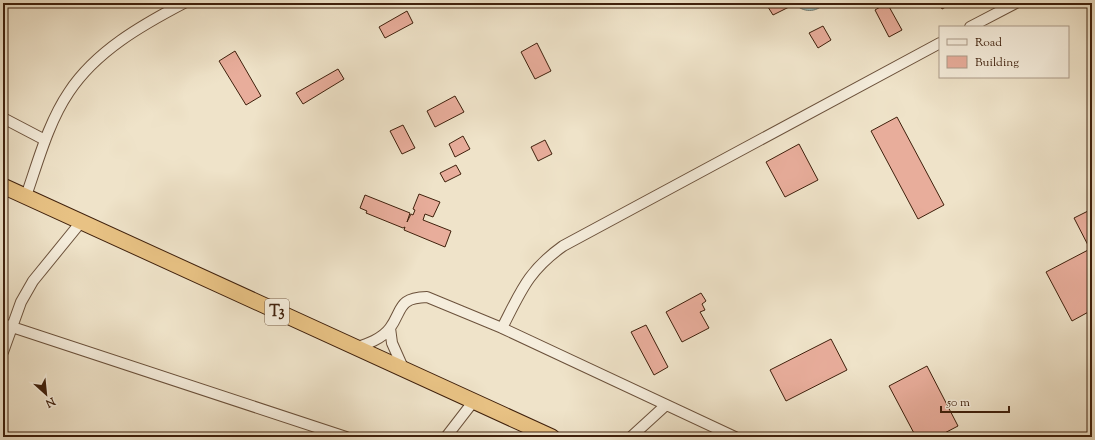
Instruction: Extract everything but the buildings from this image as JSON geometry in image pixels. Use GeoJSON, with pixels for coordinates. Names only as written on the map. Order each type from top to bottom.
{"type":"FeatureCollection","features":[{"type":"Feature","properties":{"kind":"highway","name":"T3"},"geometry":{"type":"LineString","coordinates":[[3,186],[552,437]]}},
{"type":"Feature","properties":{"kind":"street"},"geometry":{"type":"LineString","coordinates":[[26,196],[45,140],[68,92],[98,58],[132,33],[184,3]]}},
{"type":"Feature","properties":{"kind":"street"},"geometry":{"type":"LineString","coordinates":[[972,26],[1016,3]]}},
{"type":"Feature","properties":{"kind":"street"},"geometry":{"type":"LineString","coordinates":[[502,328],[529,277],[538,266],[563,246],[939,44]]}},
{"type":"Feature","properties":{"kind":"street"},"geometry":{"type":"LineString","coordinates":[[3,118],[45,140]]}},
{"type":"Feature","properties":{"kind":"street"},"geometry":{"type":"LineString","coordinates":[[3,352],[7,326],[33,281],[81,222]]}},
{"type":"Feature","properties":{"kind":"street"},"geometry":{"type":"LineString","coordinates":[[355,348],[373,341],[390,328],[401,308],[407,302],[416,298],[427,298],[502,328],[735,437]]}},
{"type":"Feature","properties":{"kind":"street"},"geometry":{"type":"LineString","coordinates":[[7,326],[346,437]]}},
{"type":"Feature","properties":{"kind":"street"},"geometry":{"type":"LineString","coordinates":[[390,328],[392,343],[404,370]]}},
{"type":"Feature","properties":{"kind":"street"},"geometry":{"type":"LineString","coordinates":[[446,437],[473,402]]}},
{"type":"Feature","properties":{"kind":"street"},"geometry":{"type":"LineString","coordinates":[[631,437],[666,405]]}},
{"type":"Feature","properties":{"kind":"water"},"geometry":{"type":"Polygon","coordinates":[[[794,3],[825,3],[818,9],[805,10],[801,9],[794,3]]]}}]}
